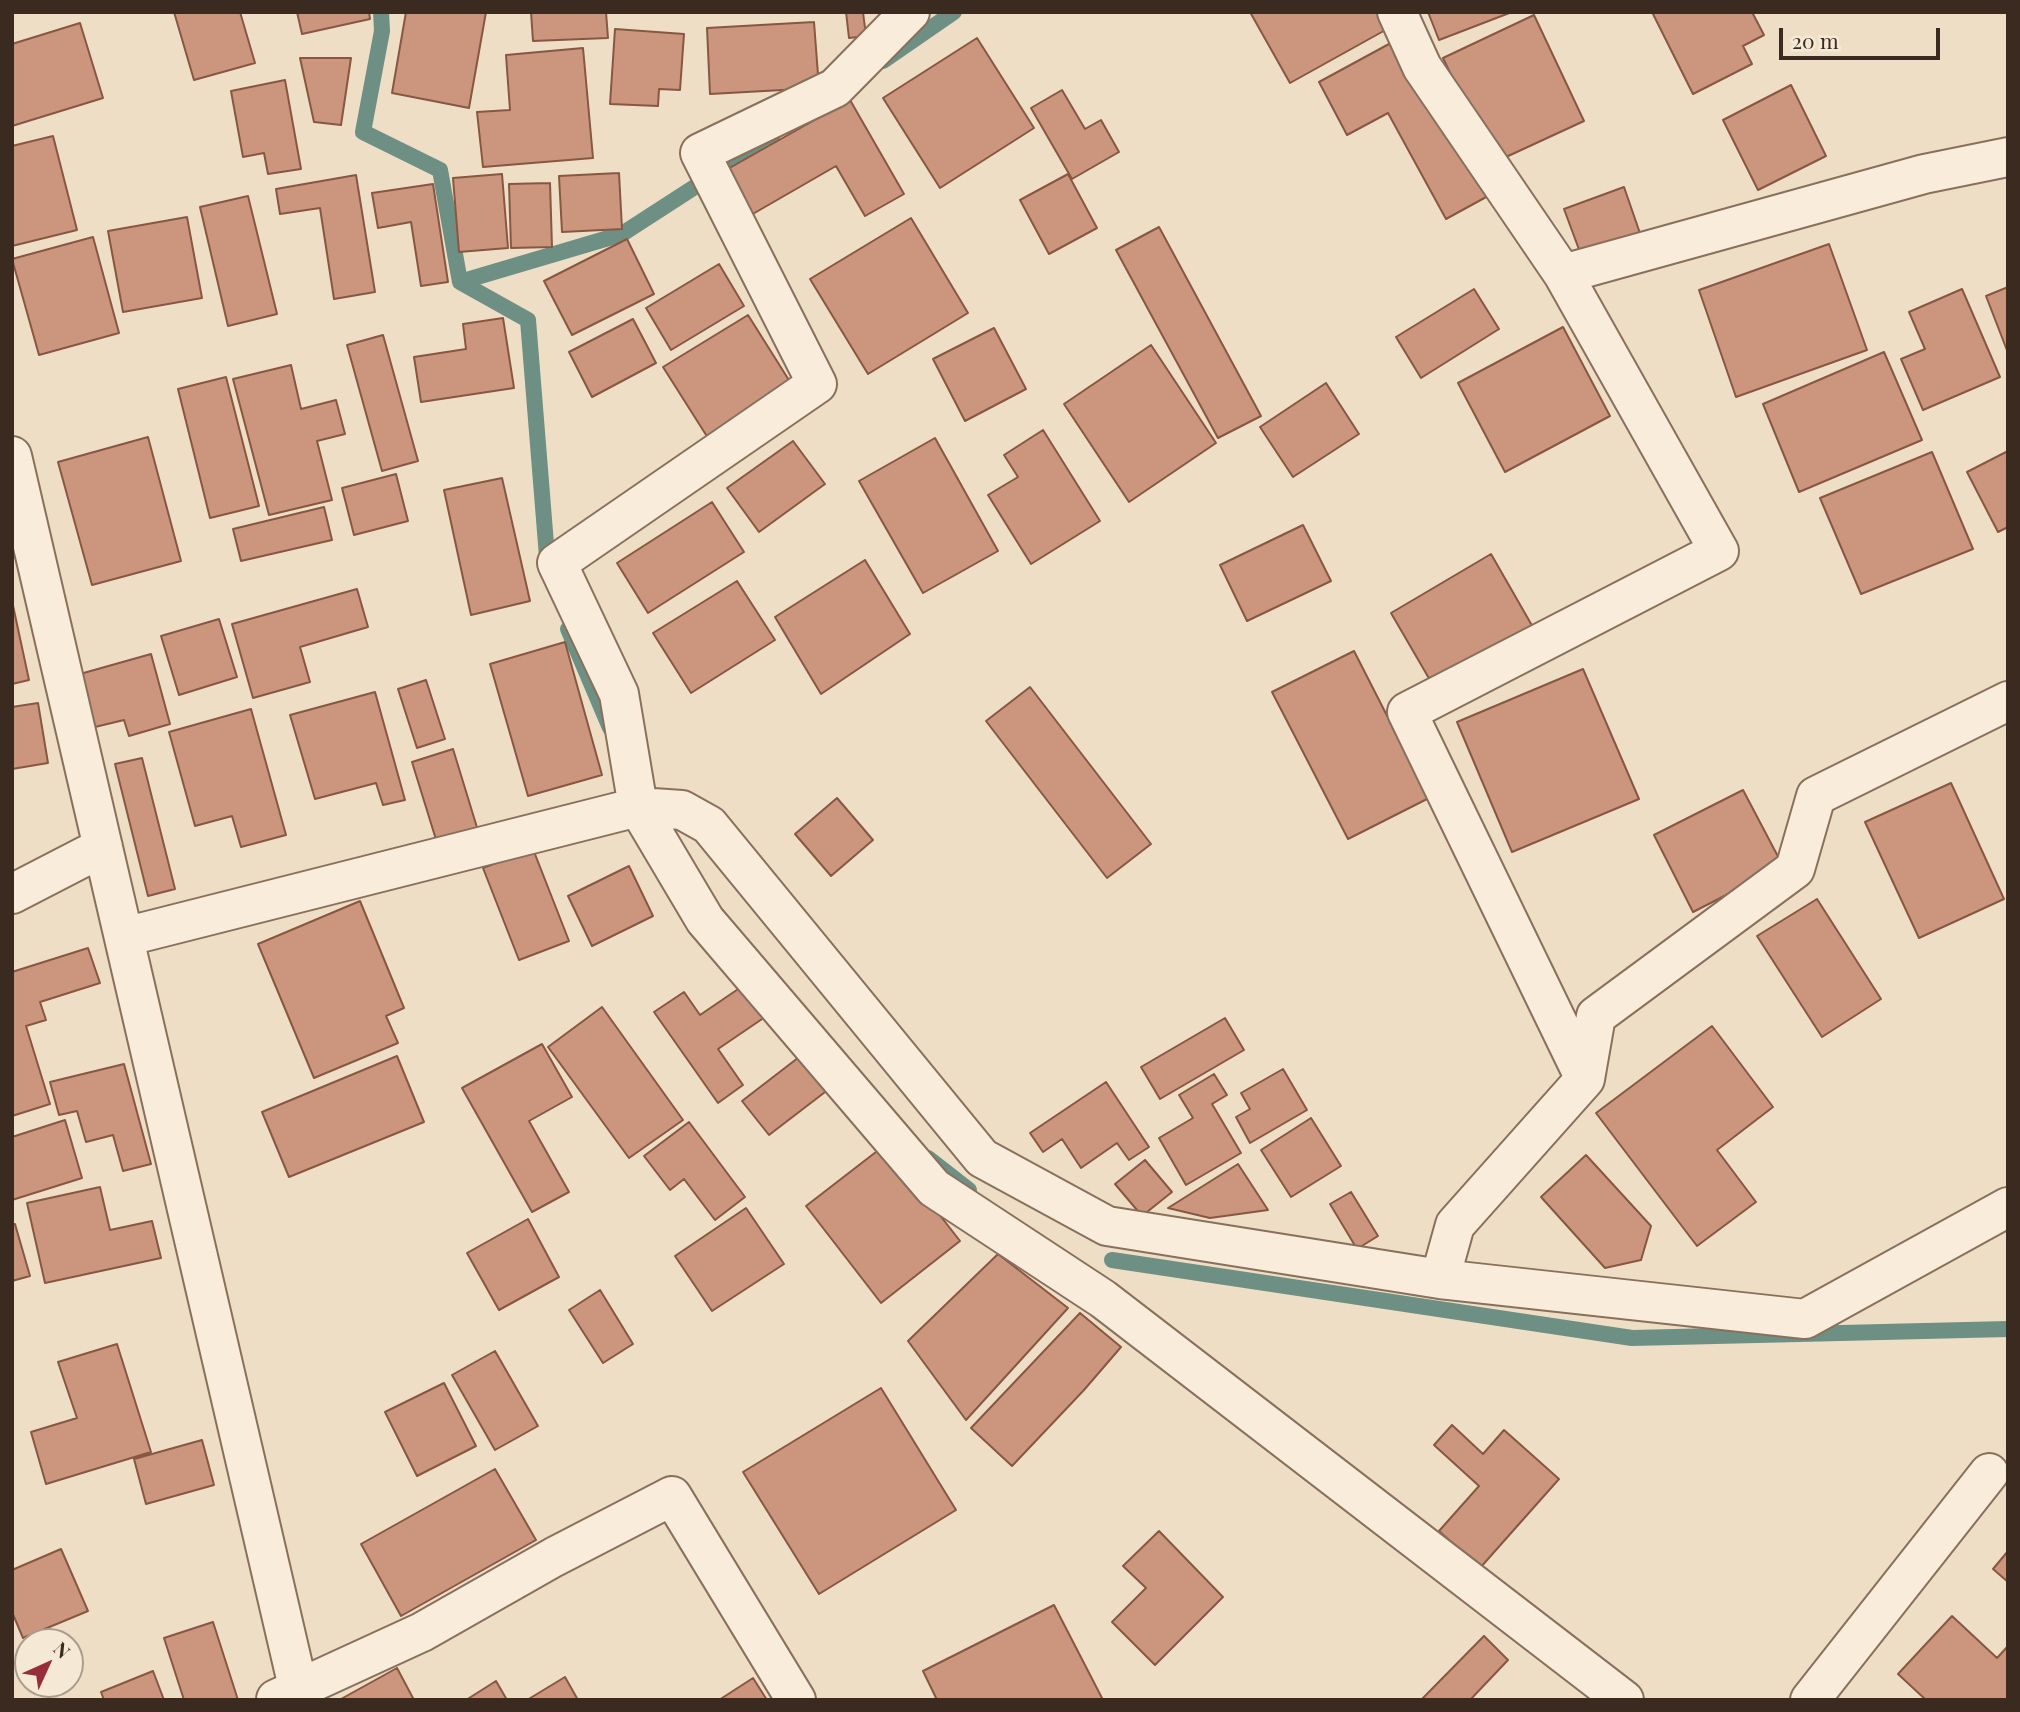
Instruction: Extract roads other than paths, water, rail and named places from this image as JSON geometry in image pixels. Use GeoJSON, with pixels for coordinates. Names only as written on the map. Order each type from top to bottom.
{"type":"FeatureCollection","features":[{"type":"Feature","properties":{"kind":"street"},"geometry":{"type":"LineString","coordinates":[[910,12],[835,88],[700,153],[817,384],[557,563],[619,694],[638,807],[705,920],[934,1188],[1102,1299],[1624,1700]]}},
{"type":"Feature","properties":{"kind":"street"},"geometry":{"type":"LineString","coordinates":[[1397,12],[1422,67],[1563,274],[1719,551],[1407,712],[1585,1079]]}},
{"type":"Feature","properties":{"kind":"street"},"geometry":{"type":"LineString","coordinates":[[1563,274],[1924,174],[2008,157]]}},
{"type":"Feature","properties":{"kind":"street"},"geometry":{"type":"LineString","coordinates":[[12,456],[124,937],[292,1696],[422,1632],[554,1557],[672,1496],[796,1700]]}},
{"type":"Feature","properties":{"kind":"street"},"geometry":{"type":"LineString","coordinates":[[1440,1279],[1455,1225],[1585,1079],[1596,1016],[1796,869],[1816,796],[2008,701]]}},
{"type":"Feature","properties":{"kind":"street"},"geometry":{"type":"LineString","coordinates":[[124,937],[638,807],[682,810],[709,825],[982,1158],[1107,1226],[1440,1279],[1805,1319],[2008,1207]]}},
{"type":"Feature","properties":{"kind":"street"},"geometry":{"type":"LineString","coordinates":[[12,894],[103,846]]}},
{"type":"Feature","properties":{"kind":"street"},"geometry":{"type":"LineString","coordinates":[[1810,1700],[1989,1473]]}},
{"type":"Feature","properties":{"kind":"waterway"},"geometry":{"type":"LineString","coordinates":[[381,12],[382,31],[363,132],[440,170],[460,282],[528,320],[548,569]]}},
{"type":"Feature","properties":{"kind":"waterway"},"geometry":{"type":"LineString","coordinates":[[883,61],[954,12]]}},
{"type":"Feature","properties":{"kind":"waterway"},"geometry":{"type":"LineString","coordinates":[[460,282],[622,234],[772,137]]}},
{"type":"Feature","properties":{"kind":"waterway"},"geometry":{"type":"LineString","coordinates":[[568,629],[610,728]]}},
{"type":"Feature","properties":{"kind":"waterway"},"geometry":{"type":"LineString","coordinates":[[928,1158],[969,1190]]}},
{"type":"Feature","properties":{"kind":"waterway"},"geometry":{"type":"LineString","coordinates":[[1112,1260],[1632,1338],[2008,1329]]}}]}
